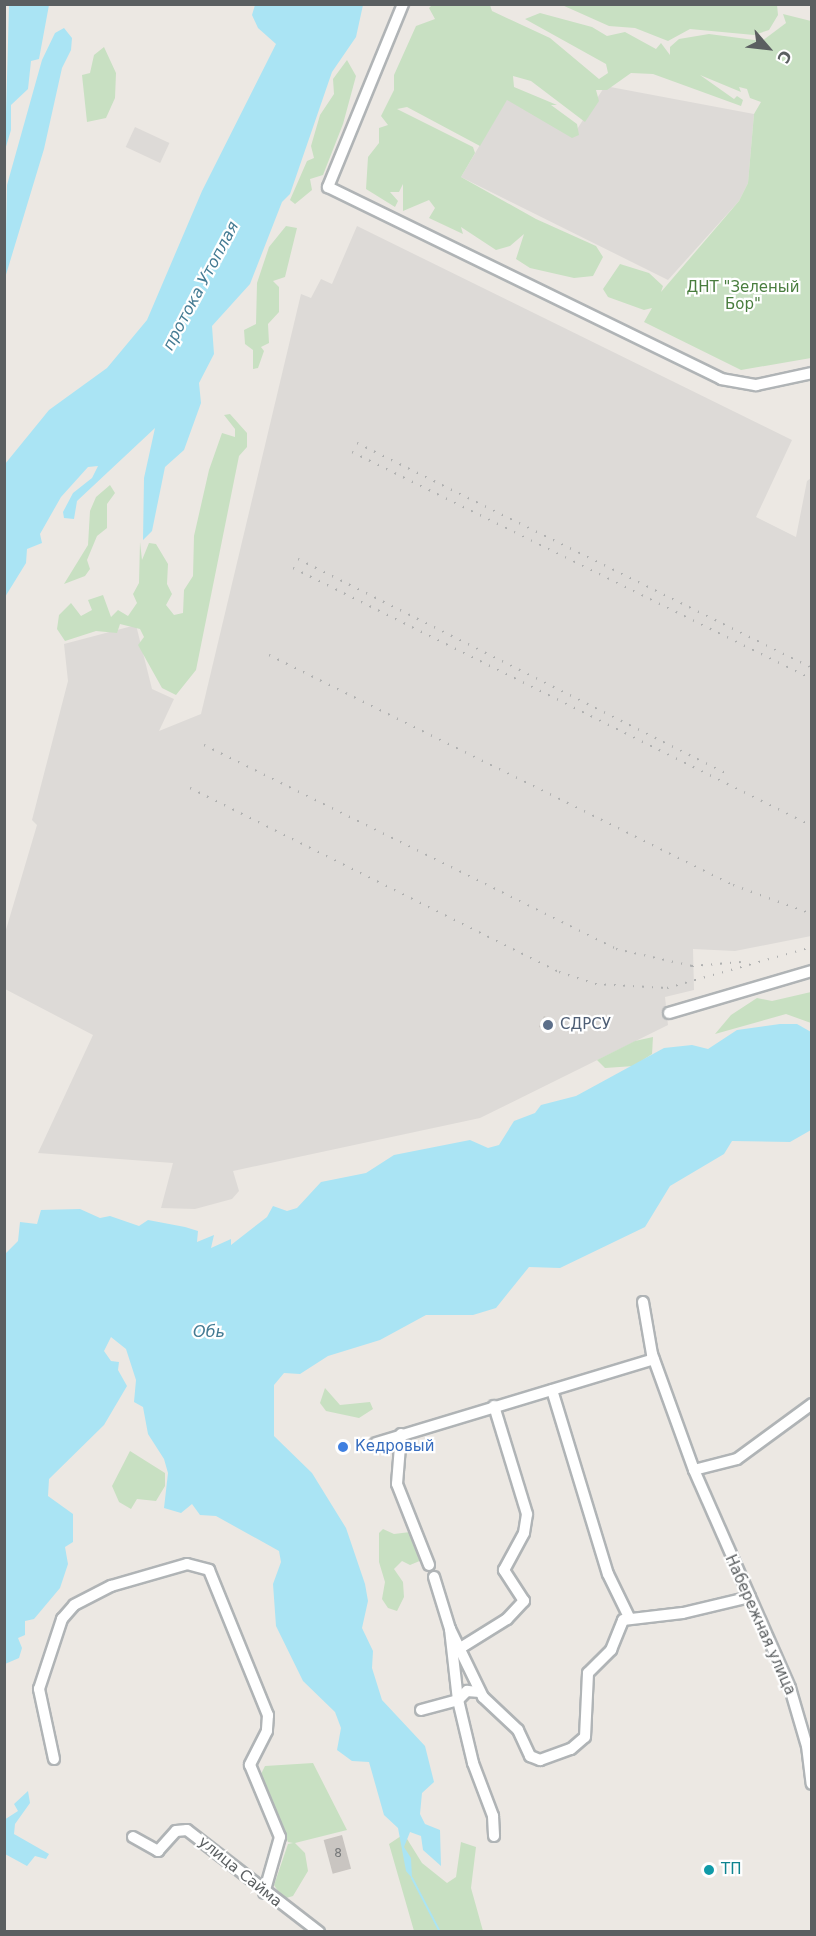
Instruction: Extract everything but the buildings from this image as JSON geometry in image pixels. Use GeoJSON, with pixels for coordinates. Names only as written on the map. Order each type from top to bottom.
{"type":"FeatureCollection","features":[{"type":"Feature","properties":{"kind":"street"},"geometry":{"type":"LineString","coordinates":[[403,4],[328,187],[721,379],[756,385],[812,373]]}},
{"type":"Feature","properties":{"kind":"street"},"geometry":{"type":"LineString","coordinates":[[669,1012],[812,970]]}},
{"type":"Feature","properties":{"kind":"street","name":"Набережная улица"},"geometry":{"type":"LineString","coordinates":[[643,1302],[654,1359],[694,1470],[790,1688],[807,1746],[812,1784]]}},
{"type":"Feature","properties":{"kind":"street"},"geometry":{"type":"LineString","coordinates":[[376,1443],[654,1359]]}},
{"type":"Feature","properties":{"kind":"street"},"geometry":{"type":"LineString","coordinates":[[552,1390],[605,1564],[629,1617]]}},
{"type":"Feature","properties":{"kind":"street"},"geometry":{"type":"LineString","coordinates":[[694,1470],[737,1459],[812,1404]]}},
{"type":"Feature","properties":{"kind":"street"},"geometry":{"type":"LineString","coordinates":[[462,1647],[507,1618],[524,1601],[504,1570],[525,1533],[526,1514],[494,1406]]}},
{"type":"Feature","properties":{"kind":"street"},"geometry":{"type":"LineString","coordinates":[[401,1434],[398,1484],[429,1566]]}},
{"type":"Feature","properties":{"kind":"street"},"geometry":{"type":"LineString","coordinates":[[54,1759],[39,1689],[62,1619],[74,1605],[90,1593],[177,1567],[195,1565],[209,1570],[268,1715],[267,1731],[250,1765],[280,1837],[264,1893]]}},
{"type":"Feature","properties":{"kind":"street"},"geometry":{"type":"LineString","coordinates":[[434,1577],[450,1629],[458,1700],[473,1763],[493,1816],[494,1836]]}},
{"type":"Feature","properties":{"kind":"street"},"geometry":{"type":"LineString","coordinates":[[450,1629],[462,1647],[480,1692],[512,1723],[535,1760],[571,1749],[586,1731],[588,1673],[611,1650],[621,1624],[629,1617],[683,1613],[750,1597]]}},
{"type":"Feature","properties":{"kind":"street"},"geometry":{"type":"LineString","coordinates":[[421,1710],[458,1700],[467,1691],[480,1692]]}},
{"type":"Feature","properties":{"kind":"street","name":"улица Сайма"},"geometry":{"type":"LineString","coordinates":[[133,1837],[158,1851],[176,1831],[187,1830],[264,1893],[318,1932]]}},
{"type":"Feature","properties":{"kind":"shaded area"},"geometry":{"type":"Polygon","coordinates":[[[605,86],[754,114],[748,183],[739,201],[668,280],[461,177],[507,99],[572,137],[605,86]]]}},
{"type":"Feature","properties":{"kind":"shaded area"},"geometry":{"type":"Polygon","coordinates":[[[135,127],[169,143],[160,163],[126,147],[135,127]]]}},
{"type":"Feature","properties":{"kind":"shaded area"},"geometry":{"type":"Polygon","coordinates":[[[357,226],[792,440],[756,517],[796,537],[807,481],[811,478],[811,936],[735,951],[693,949],[694,990],[665,997],[668,1025],[480,1118],[233,1171],[239,1191],[232,1199],[195,1209],[161,1208],[173,1163],[38,1153],[93,1035],[5,989],[5,933],[37,825],[32,820],[68,681],[64,644],[136,625],[152,689],[174,699],[159,731],[201,714],[301,294],[311,298],[321,279],[332,284],[357,226]]]}},
{"type":"Feature","properties":{"kind":"green space","name":"ДНТ \"Зеленый Бор\""},"geometry":{"type":"Polygon","coordinates":[[[433,4],[490,5],[492,11],[550,38],[599,79],[608,73],[606,64],[525,19],[540,13],[592,27],[607,36],[625,32],[656,49],[661,43],[670,55],[670,47],[679,39],[709,34],[762,41],[786,23],[783,14],[811,21],[811,358],[741,370],[644,322],[652,308],[644,310],[608,297],[603,289],[620,264],[649,273],[663,286],[661,292],[739,201],[748,183],[754,114],[761,102],[750,98],[747,89],[739,87],[741,92],[700,75],[734,99],[737,96],[743,100],[741,106],[653,74],[631,73],[607,90],[596,90],[599,101],[585,122],[531,81],[513,76],[514,87],[557,105],[551,105],[577,124],[579,135],[572,138],[507,100],[480,146],[407,107],[397,109],[473,147],[475,153],[461,177],[536,219],[596,246],[603,257],[593,276],[574,278],[530,268],[516,259],[524,234],[510,246],[496,250],[461,227],[463,234],[429,218],[435,208],[429,200],[403,211],[403,184],[399,192],[390,192],[398,201],[395,207],[366,189],[368,157],[379,143],[379,128],[388,125],[381,116],[394,90],[394,75],[416,26],[435,19],[429,8],[433,4]]]}},
{"type":"Feature","properties":{"kind":"green space"},"geometry":{"type":"Polygon","coordinates":[[[562,5],[777,5],[778,15],[769,30],[754,35],[690,29],[668,41],[635,28],[609,26],[562,5]]]}},
{"type":"Feature","properties":{"kind":"green space"},"geometry":{"type":"Polygon","coordinates":[[[104,47],[116,73],[115,98],[106,118],[87,122],[82,75],[90,73],[94,55],[104,47]]]}},
{"type":"Feature","properties":{"kind":"green space"},"geometry":{"type":"Polygon","coordinates":[[[347,60],[356,76],[343,124],[323,175],[310,179],[312,190],[295,204],[290,200],[307,161],[314,158],[311,146],[320,115],[334,94],[333,79],[347,60]]]}},
{"type":"Feature","properties":{"kind":"green space"},"geometry":{"type":"Polygon","coordinates":[[[286,226],[297,228],[285,277],[273,281],[279,287],[279,312],[268,324],[269,343],[261,347],[264,351],[258,368],[253,369],[253,350],[245,344],[244,330],[256,324],[257,283],[269,247],[286,226]]]}},
{"type":"Feature","properties":{"kind":"green space"},"geometry":{"type":"Polygon","coordinates":[[[230,414],[247,433],[247,447],[239,456],[196,670],[176,695],[162,688],[138,645],[144,637],[140,629],[120,624],[117,633],[96,631],[65,641],[57,629],[59,615],[71,603],[81,616],[92,610],[88,600],[103,595],[111,617],[118,610],[128,616],[137,603],[133,594],[139,583],[140,542],[142,560],[149,543],[156,544],[168,564],[167,584],[172,594],[166,605],[174,615],[183,613],[184,590],[193,576],[194,536],[209,470],[222,433],[235,437],[235,429],[224,415],[230,414]]]}},
{"type":"Feature","properties":{"kind":"green space"},"geometry":{"type":"Polygon","coordinates":[[[110,485],[115,493],[107,504],[107,528],[97,536],[87,560],[90,569],[85,576],[64,584],[88,545],[90,511],[96,497],[110,485]]]}},
{"type":"Feature","properties":{"kind":"green space"},"geometry":{"type":"Polygon","coordinates":[[[811,992],[811,1023],[786,1014],[715,1034],[731,1015],[757,998],[772,1001],[811,992]]]}},
{"type":"Feature","properties":{"kind":"green space"},"geometry":{"type":"Polygon","coordinates":[[[653,1037],[652,1054],[634,1066],[605,1068],[597,1060],[635,1041],[653,1037]]]}},
{"type":"Feature","properties":{"kind":"green space"},"geometry":{"type":"Polygon","coordinates":[[[325,1388],[340,1405],[370,1402],[373,1409],[359,1418],[326,1411],[320,1403],[325,1388]]]}},
{"type":"Feature","properties":{"kind":"green space"},"geometry":{"type":"Polygon","coordinates":[[[130,1451],[165,1473],[165,1486],[156,1501],[137,1499],[131,1509],[119,1502],[112,1486],[130,1451]]]}},
{"type":"Feature","properties":{"kind":"green space"},"geometry":{"type":"Polygon","coordinates":[[[383,1529],[394,1534],[410,1532],[422,1560],[410,1565],[402,1561],[394,1569],[403,1582],[404,1597],[397,1611],[388,1608],[382,1599],[385,1582],[379,1562],[379,1533],[383,1529]]]}},
{"type":"Feature","properties":{"kind":"green space"},"geometry":{"type":"Polygon","coordinates":[[[313,1763],[347,1830],[295,1843],[305,1853],[308,1871],[293,1896],[283,1899],[274,1885],[288,1844],[293,1843],[288,1842],[261,1774],[265,1766],[313,1763]]]}},
{"type":"Feature","properties":{"kind":"green space"},"geometry":{"type":"Polygon","coordinates":[[[404,1834],[422,1863],[447,1883],[456,1877],[461,1842],[476,1847],[471,1888],[483,1931],[414,1931],[389,1844],[404,1834]]]}},
{"type":"Feature","properties":{"kind":"water"},"geometry":{"type":"Polygon","coordinates":[[[9,5],[49,5],[39,59],[31,61],[28,89],[11,105],[11,130],[5,150],[9,5]]]}},
{"type":"Feature","properties":{"kind":"water","name":"протока Утоплая"},"geometry":{"type":"Polygon","coordinates":[[[255,5],[363,5],[356,37],[332,72],[290,194],[282,202],[250,284],[212,326],[214,354],[199,383],[201,403],[184,450],[165,467],[152,531],[143,540],[144,478],[155,428],[77,501],[74,519],[64,518],[63,512],[73,493],[92,478],[98,466],[88,467],[61,497],[40,534],[42,543],[27,549],[26,563],[5,597],[5,464],[49,410],[107,368],[147,320],[202,191],[276,44],[258,28],[252,15],[255,5]]]}},
{"type":"Feature","properties":{"kind":"water"},"geometry":{"type":"Polygon","coordinates":[[[64,28],[72,38],[71,50],[62,68],[44,149],[5,278],[7,185],[42,60],[55,33],[64,28]]]}},
{"type":"Feature","properties":{"kind":"water","name":"Обь"},"geometry":{"type":"Polygon","coordinates":[[[797,1024],[811,1032],[811,1130],[790,1142],[732,1141],[724,1154],[670,1186],[645,1227],[560,1268],[529,1267],[496,1308],[473,1315],[426,1315],[380,1340],[328,1356],[300,1374],[284,1373],[274,1385],[274,1436],[312,1473],[346,1528],[365,1584],[368,1601],[362,1628],[373,1651],[372,1668],[382,1700],[425,1746],[434,1782],[422,1793],[420,1814],[425,1824],[440,1830],[441,1866],[423,1850],[421,1836],[410,1832],[404,1847],[411,1858],[412,1878],[406,1871],[398,1828],[384,1815],[369,1762],[352,1761],[337,1750],[341,1728],[335,1712],[303,1681],[276,1626],[273,1584],[281,1562],[279,1551],[216,1516],[200,1515],[192,1504],[181,1513],[164,1508],[168,1473],[164,1459],[148,1434],[143,1407],[134,1402],[136,1380],[126,1349],[111,1337],[104,1351],[111,1361],[119,1362],[118,1370],[127,1386],[104,1425],[49,1479],[48,1496],[73,1514],[73,1542],[65,1547],[68,1564],[60,1588],[34,1619],[25,1621],[25,1635],[18,1638],[22,1648],[19,1658],[5,1664],[4,1255],[18,1241],[20,1222],[37,1224],[41,1210],[80,1209],[100,1218],[110,1216],[139,1226],[148,1220],[185,1227],[198,1231],[197,1242],[214,1235],[211,1248],[231,1239],[231,1245],[267,1217],[273,1206],[287,1211],[297,1208],[321,1182],[366,1173],[394,1155],[470,1140],[488,1148],[499,1145],[514,1121],[535,1113],[541,1105],[576,1096],[664,1048],[692,1045],[708,1049],[737,1030],[797,1024]]]}},
{"type":"Feature","properties":{"kind":"water"},"geometry":{"type":"Polygon","coordinates":[[[28,1791],[30,1803],[15,1824],[14,1834],[49,1854],[46,1859],[35,1856],[27,1866],[5,1854],[4,1820],[18,1811],[14,1804],[28,1791]]]}},
{"type":"Feature","properties":{"kind":"waterway"},"geometry":{"type":"LineString","coordinates":[[412,1878],[440,1932]]}},
{"type":"Feature","properties":{"kind":"railway"},"geometry":{"type":"LineString","coordinates":[[357,443],[812,668]]}},
{"type":"Feature","properties":{"kind":"railway"},"geometry":{"type":"LineString","coordinates":[[352,452],[812,679]]}},
{"type":"Feature","properties":{"kind":"railway"},"geometry":{"type":"LineString","coordinates":[[298,559],[727,774]]}},
{"type":"Feature","properties":{"kind":"railway"},"geometry":{"type":"LineString","coordinates":[[293,568],[812,826]]}},
{"type":"Feature","properties":{"kind":"railway"},"geometry":{"type":"LineString","coordinates":[[269,655],[733,885],[812,914]]}},
{"type":"Feature","properties":{"kind":"railway"},"geometry":{"type":"LineString","coordinates":[[204,745],[616,949],[692,966],[741,962]]}},
{"type":"Feature","properties":{"kind":"railway"},"geometry":{"type":"LineString","coordinates":[[190,788],[559,972],[595,984],[667,988],[812,947]]}},
{"type":"Feature","properties":{"kind":"place","name":"СДРСУ"},"geometry":{"type":"Point","coordinates":[548,1025]}},
{"type":"Feature","properties":{"kind":"place","name":"Кедровый"},"geometry":{"type":"Point","coordinates":[343,1447]}},
{"type":"Feature","properties":{"kind":"place","name":"ТП"},"geometry":{"type":"Point","coordinates":[709,1870]}}]}
